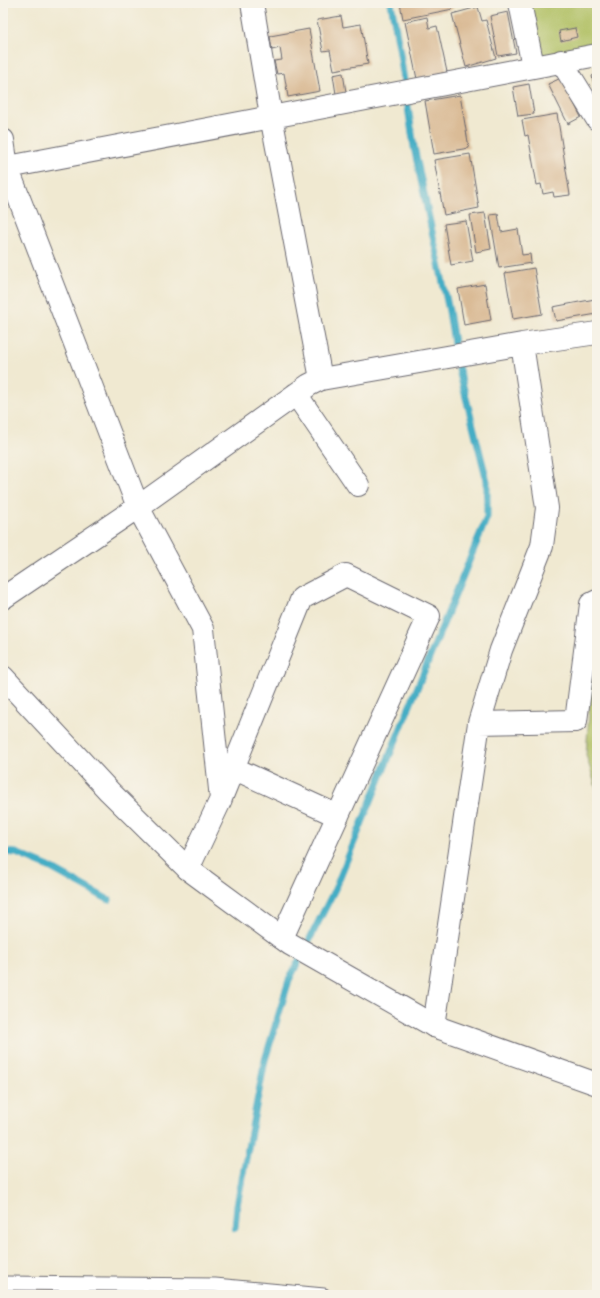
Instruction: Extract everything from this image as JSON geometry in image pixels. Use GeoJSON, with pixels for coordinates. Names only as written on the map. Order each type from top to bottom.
{"type":"FeatureCollection","features":[{"type":"Feature","properties":{"kind":"street"},"geometry":{"type":"LineString","coordinates":[[252,3],[271,116],[321,379]]}},
{"type":"Feature","properties":{"kind":"street"},"geometry":{"type":"LineString","coordinates":[[520,3],[533,66]]}},
{"type":"Feature","properties":{"kind":"street"},"geometry":{"type":"LineString","coordinates":[[5,167],[597,54]]}},
{"type":"Feature","properties":{"kind":"street"},"geometry":{"type":"LineString","coordinates":[[561,61],[597,119]]}},
{"type":"Feature","properties":{"kind":"street"},"geometry":{"type":"LineString","coordinates":[[3,140],[5,167],[138,507],[203,629],[221,799]]}},
{"type":"Feature","properties":{"kind":"street"},"geometry":{"type":"LineString","coordinates":[[3,598],[138,507],[309,385],[321,379],[456,355],[597,333]]}},
{"type":"Feature","properties":{"kind":"street"},"geometry":{"type":"LineString","coordinates":[[434,1026],[479,723],[501,650],[542,546],[547,508],[522,344]]}},
{"type":"Feature","properties":{"kind":"street"},"geometry":{"type":"LineString","coordinates":[[296,394],[358,485]]}},
{"type":"Feature","properties":{"kind":"street"},"geometry":{"type":"LineString","coordinates":[[188,869],[221,799],[302,598],[346,576],[429,616],[338,816],[286,941]]}},
{"type":"Feature","properties":{"kind":"street"},"geometry":{"type":"LineString","coordinates":[[479,723],[576,721],[591,604],[597,601]]}},
{"type":"Feature","properties":{"kind":"street"},"geometry":{"type":"LineString","coordinates":[[3,677],[109,791],[188,869],[286,941],[326,966],[434,1026],[597,1084]]}},
{"type":"Feature","properties":{"kind":"street"},"geometry":{"type":"LineString","coordinates":[[233,768],[338,816]]}},
{"type":"Feature","properties":{"kind":"lane"},"geometry":{"type":"LineString","coordinates":[[3,1283],[215,1285],[324,1295]]}},
{"type":"Feature","properties":{"kind":"green space"},"geometry":{"type":"Polygon","coordinates":[[[528,3],[597,3],[597,46],[545,57],[538,49],[528,3]]]}},
{"type":"Feature","properties":{"kind":"green space"},"geometry":{"type":"Polygon","coordinates":[[[597,630],[597,791],[586,755],[594,641],[597,630]]]}},
{"type":"Feature","properties":{"kind":"building"},"geometry":{"type":"Polygon","coordinates":[[[400,3],[452,3],[453,9],[403,19],[400,3]]]}},
{"type":"Feature","properties":{"kind":"building"},"geometry":{"type":"Polygon","coordinates":[[[478,7],[482,21],[486,20],[496,58],[466,67],[452,14],[478,7]]]}},
{"type":"Feature","properties":{"kind":"building"},"geometry":{"type":"Polygon","coordinates":[[[508,12],[516,53],[498,56],[490,16],[508,12]]]}},
{"type":"Feature","properties":{"kind":"building"},"geometry":{"type":"Polygon","coordinates":[[[341,16],[343,27],[361,24],[368,64],[334,70],[330,50],[323,51],[317,20],[341,16]]]}},
{"type":"Feature","properties":{"kind":"building"},"geometry":{"type":"Polygon","coordinates":[[[427,17],[429,28],[437,26],[447,72],[417,79],[405,22],[427,17]]]}},
{"type":"Feature","properties":{"kind":"building"},"geometry":{"type":"Polygon","coordinates":[[[575,28],[577,37],[561,41],[559,31],[575,28]]]}},
{"type":"Feature","properties":{"kind":"building"},"geometry":{"type":"Polygon","coordinates":[[[309,29],[320,91],[288,97],[284,73],[277,74],[274,61],[282,60],[280,48],[272,50],[270,36],[309,29]]]}},
{"type":"Feature","properties":{"kind":"building"},"geometry":{"type":"Polygon","coordinates":[[[343,73],[346,92],[336,94],[333,75],[343,73]]]}},
{"type":"Feature","properties":{"kind":"building"},"geometry":{"type":"Polygon","coordinates":[[[597,74],[597,94],[596,94],[592,76],[597,74]]]}},
{"type":"Feature","properties":{"kind":"building"},"geometry":{"type":"Polygon","coordinates":[[[561,78],[581,117],[568,124],[548,84],[561,78]]]}},
{"type":"Feature","properties":{"kind":"building"},"geometry":{"type":"Polygon","coordinates":[[[529,84],[534,114],[518,116],[513,87],[529,84]]]}},
{"type":"Feature","properties":{"kind":"building"},"geometry":{"type":"Polygon","coordinates":[[[460,95],[469,148],[434,154],[425,101],[460,95]]]}},
{"type":"Feature","properties":{"kind":"building"},"geometry":{"type":"Polygon","coordinates":[[[557,114],[570,195],[554,197],[553,192],[543,194],[541,184],[537,185],[528,135],[525,136],[522,120],[557,114]]]}},
{"type":"Feature","properties":{"kind":"building"},"geometry":{"type":"Polygon","coordinates":[[[470,154],[479,208],[444,215],[434,160],[470,154]]]}},
{"type":"Feature","properties":{"kind":"building"},"geometry":{"type":"Polygon","coordinates":[[[485,213],[491,249],[476,252],[470,215],[485,213]]]}},
{"type":"Feature","properties":{"kind":"building"},"geometry":{"type":"Polygon","coordinates":[[[498,214],[501,232],[518,229],[522,255],[530,254],[531,263],[499,268],[490,215],[498,214]]]}},
{"type":"Feature","properties":{"kind":"building"},"geometry":{"type":"Polygon","coordinates":[[[466,221],[473,261],[451,265],[444,224],[466,221]]]}},
{"type":"Feature","properties":{"kind":"building"},"geometry":{"type":"Polygon","coordinates":[[[534,268],[542,314],[513,319],[505,273],[534,268]]]}},
{"type":"Feature","properties":{"kind":"building"},"geometry":{"type":"Polygon","coordinates":[[[485,284],[491,320],[464,325],[458,289],[485,284]]]}},
{"type":"Feature","properties":{"kind":"building"},"geometry":{"type":"Polygon","coordinates":[[[595,299],[597,314],[556,321],[553,307],[595,299]]]}},
{"type":"Feature","properties":{"kind":"waterway"},"geometry":{"type":"LineString","coordinates":[[235,1228],[237,1205],[265,1060],[289,980],[335,889],[487,517],[487,481],[457,362],[449,311],[414,147],[391,3]]}},
{"type":"Feature","properties":{"kind":"waterway"},"geometry":{"type":"LineString","coordinates":[[3,852],[16,853],[49,867],[109,900]]}}]}
